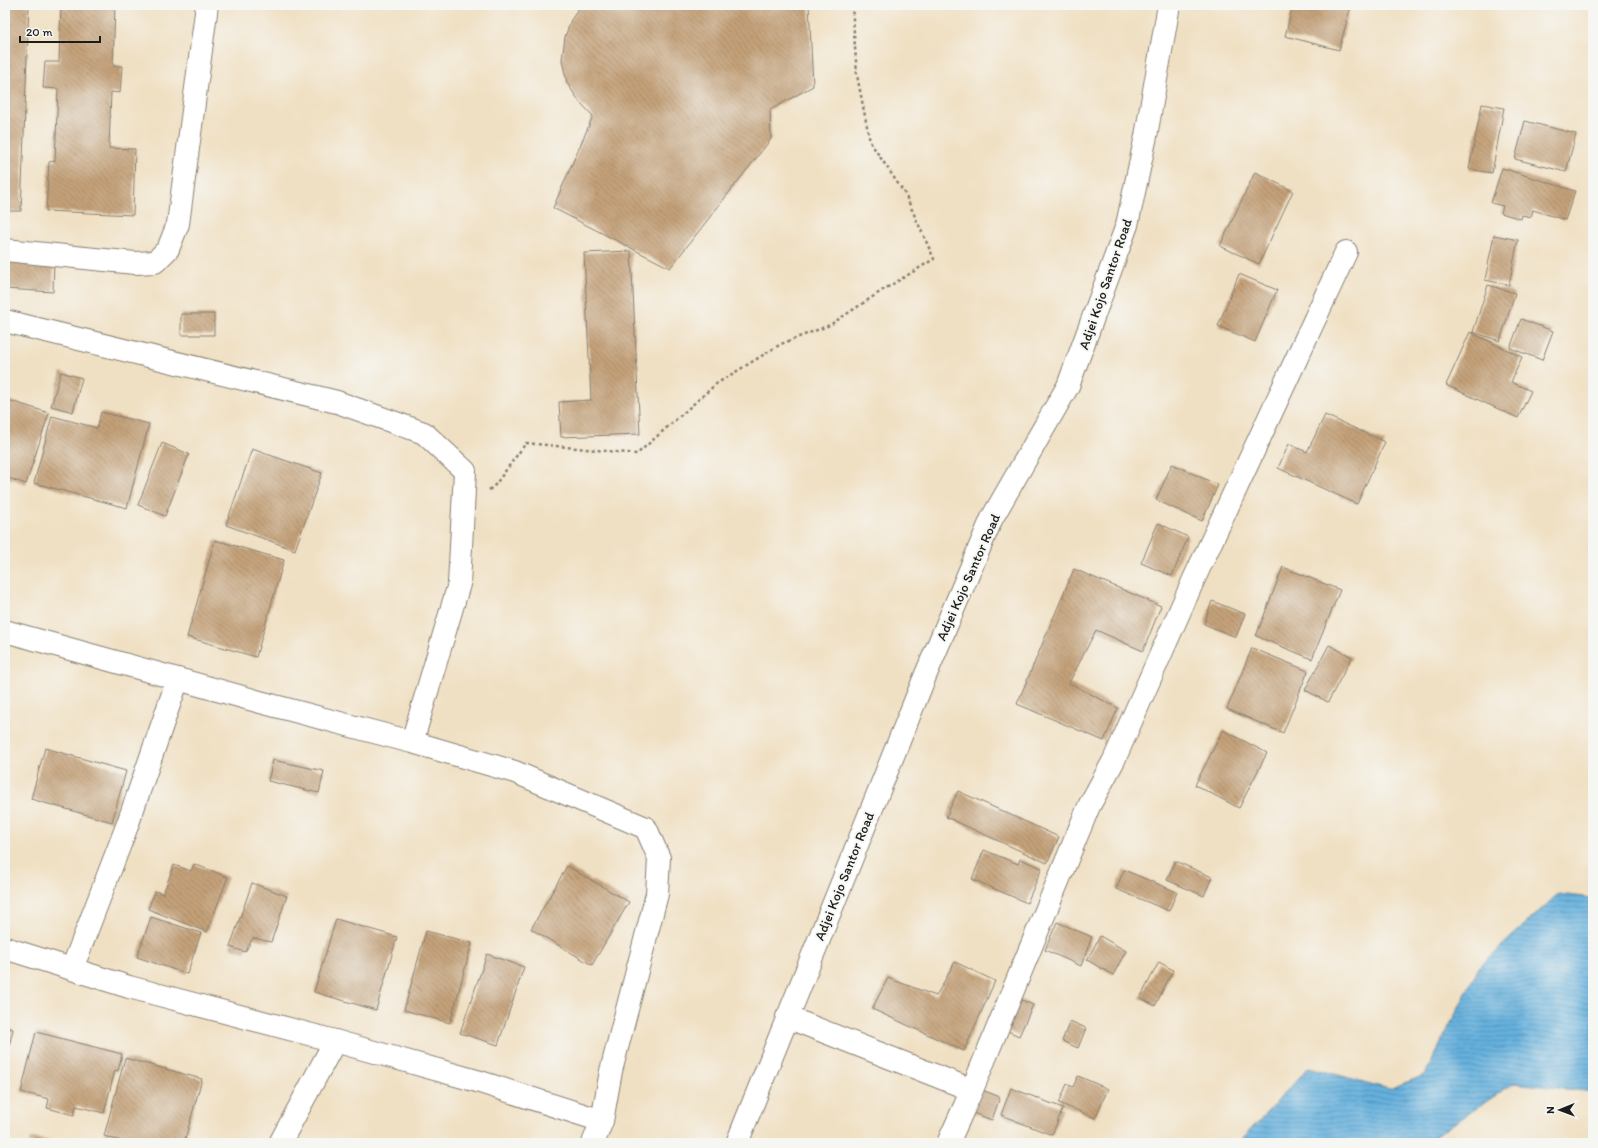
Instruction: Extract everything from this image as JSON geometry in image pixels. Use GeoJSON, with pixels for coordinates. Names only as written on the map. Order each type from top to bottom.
{"type":"FeatureCollection","features":[{"type":"Feature","properties":{"kind":"street"},"geometry":{"type":"LineString","coordinates":[[5,250],[135,263],[155,262],[168,249],[178,224],[207,5]]}},
{"type":"Feature","properties":{"kind":"street","name":"Adjei Kojo Santor Road"},"geometry":{"type":"LineString","coordinates":[[737,1143],[926,674],[992,518],[1068,386],[1091,327],[1127,225],[1146,136],[1168,5]]}},
{"type":"Feature","properties":{"kind":"street"},"geometry":{"type":"LineString","coordinates":[[948,1143],[972,1090],[1089,806],[1114,760],[1194,579],[1346,252]]}},
{"type":"Feature","properties":{"kind":"street"},"geometry":{"type":"LineString","coordinates":[[5,321],[337,402],[424,433],[465,472],[459,584],[412,742]]}},
{"type":"Feature","properties":{"kind":"street"},"geometry":{"type":"LineString","coordinates":[[5,631],[412,742],[515,772],[646,828],[659,858],[657,894],[611,1071],[602,1121],[593,1143]]}},
{"type":"Feature","properties":{"kind":"street"},"geometry":{"type":"LineString","coordinates":[[72,970],[127,826],[178,679]]}},
{"type":"Feature","properties":{"kind":"street"},"geometry":{"type":"LineString","coordinates":[[5,948],[129,987],[335,1040],[477,1081],[602,1121]]}},
{"type":"Feature","properties":{"kind":"street"},"geometry":{"type":"LineString","coordinates":[[787,1017],[972,1090]]}},
{"type":"Feature","properties":{"kind":"street"},"geometry":{"type":"LineString","coordinates":[[280,1143],[335,1040]]}},
{"type":"Feature","properties":{"kind":"path"},"geometry":{"type":"LineString","coordinates":[[463,510],[495,485],[526,443],[637,454],[716,384],[781,344],[830,325],[934,259],[905,194],[870,142],[857,75],[852,5]]}},
{"type":"Feature","properties":{"kind":"water"},"geometry":{"type":"Polygon","coordinates":[[[1558,894],[1593,898],[1593,1092],[1514,1083],[1425,1143],[1245,1143],[1242,1139],[1309,1067],[1389,1089],[1425,1075],[1479,967],[1558,894]]]}},
{"type":"Feature","properties":{"kind":"building"},"geometry":{"type":"Polygon","coordinates":[[[5,5],[29,5],[21,211],[5,211],[5,5]]]}},
{"type":"Feature","properties":{"kind":"building"},"geometry":{"type":"Polygon","coordinates":[[[61,5],[115,5],[113,66],[122,66],[120,93],[111,92],[109,148],[135,149],[133,215],[46,211],[49,162],[55,161],[58,89],[43,88],[45,62],[59,62],[61,5]]]}},
{"type":"Feature","properties":{"kind":"building"},"geometry":{"type":"Polygon","coordinates":[[[581,5],[809,5],[813,86],[770,110],[771,139],[670,268],[553,208],[593,116],[579,101],[567,83],[562,60],[565,37],[571,20],[581,5]]]}},
{"type":"Feature","properties":{"kind":"building"},"geometry":{"type":"Polygon","coordinates":[[[1293,5],[1351,5],[1339,50],[1285,36],[1293,5]]]}},
{"type":"Feature","properties":{"kind":"building"},"geometry":{"type":"Polygon","coordinates":[[[1482,104],[1504,108],[1492,173],[1469,169],[1482,104]]]}},
{"type":"Feature","properties":{"kind":"building"},"geometry":{"type":"Polygon","coordinates":[[[1525,121],[1576,134],[1566,172],[1515,159],[1525,121]]]}},
{"type":"Feature","properties":{"kind":"building"},"geometry":{"type":"Polygon","coordinates":[[[1502,168],[1575,191],[1565,220],[1533,210],[1531,217],[1522,215],[1521,219],[1501,213],[1503,206],[1491,203],[1502,168]]]}},
{"type":"Feature","properties":{"kind":"building"},"geometry":{"type":"Polygon","coordinates":[[[1255,172],[1293,191],[1259,264],[1220,246],[1255,172]]]}},
{"type":"Feature","properties":{"kind":"building"},"geometry":{"type":"Polygon","coordinates":[[[1494,235],[1518,240],[1509,285],[1485,280],[1494,235]]]}},
{"type":"Feature","properties":{"kind":"building"},"geometry":{"type":"Polygon","coordinates":[[[631,251],[640,434],[561,437],[559,402],[591,400],[584,253],[631,251]]]}},
{"type":"Feature","properties":{"kind":"building"},"geometry":{"type":"Polygon","coordinates":[[[5,259],[54,261],[53,292],[5,289],[5,259]]]}},
{"type":"Feature","properties":{"kind":"building"},"geometry":{"type":"Polygon","coordinates":[[[1239,274],[1277,290],[1255,342],[1218,326],[1239,274]]]}},
{"type":"Feature","properties":{"kind":"building"},"geometry":{"type":"Polygon","coordinates":[[[1488,285],[1515,293],[1500,341],[1473,332],[1488,285]]]}},
{"type":"Feature","properties":{"kind":"building"},"geometry":{"type":"Polygon","coordinates":[[[181,314],[214,314],[214,335],[181,335],[181,314]]]}},
{"type":"Feature","properties":{"kind":"building"},"geometry":{"type":"Polygon","coordinates":[[[1521,319],[1553,331],[1542,360],[1510,348],[1521,319]]]}},
{"type":"Feature","properties":{"kind":"building"},"geometry":{"type":"Polygon","coordinates":[[[1470,332],[1522,357],[1511,382],[1531,391],[1518,418],[1446,385],[1470,332]]]}},
{"type":"Feature","properties":{"kind":"building"},"geometry":{"type":"Polygon","coordinates":[[[61,372],[82,378],[73,412],[51,406],[61,372]]]}},
{"type":"Feature","properties":{"kind":"building"},"geometry":{"type":"Polygon","coordinates":[[[5,399],[49,413],[26,484],[5,477],[5,399]]]}},
{"type":"Feature","properties":{"kind":"building"},"geometry":{"type":"Polygon","coordinates":[[[101,412],[149,424],[127,508],[34,483],[52,416],[97,428],[101,412]]]}},
{"type":"Feature","properties":{"kind":"building"},"geometry":{"type":"Polygon","coordinates":[[[1325,415],[1385,442],[1357,504],[1278,468],[1289,444],[1307,452],[1325,415]]]}},
{"type":"Feature","properties":{"kind":"building"},"geometry":{"type":"Polygon","coordinates":[[[162,443],[189,454],[165,516],[138,505],[162,443]]]}},
{"type":"Feature","properties":{"kind":"building"},"geometry":{"type":"Polygon","coordinates":[[[252,449],[322,473],[295,550],[226,525],[252,449]]]}},
{"type":"Feature","properties":{"kind":"building"},"geometry":{"type":"Polygon","coordinates":[[[1172,464],[1218,485],[1202,521],[1156,500],[1172,464]]]}},
{"type":"Feature","properties":{"kind":"building"},"geometry":{"type":"Polygon","coordinates":[[[1158,523],[1188,537],[1172,576],[1141,563],[1158,523]]]}},
{"type":"Feature","properties":{"kind":"building"},"geometry":{"type":"Polygon","coordinates":[[[215,540],[284,560],[256,657],[187,637],[215,540]]]}},
{"type":"Feature","properties":{"kind":"building"},"geometry":{"type":"Polygon","coordinates":[[[1283,567],[1340,590],[1312,659],[1256,636],[1283,567]]]}},
{"type":"Feature","properties":{"kind":"building"},"geometry":{"type":"Polygon","coordinates":[[[1074,569],[1161,606],[1143,651],[1096,630],[1069,683],[1118,708],[1104,741],[1017,704],[1074,569]]]}},
{"type":"Feature","properties":{"kind":"building"},"geometry":{"type":"Polygon","coordinates":[[[1212,601],[1245,614],[1236,637],[1204,624],[1212,601]]]}},
{"type":"Feature","properties":{"kind":"building"},"geometry":{"type":"Polygon","coordinates":[[[1329,645],[1352,657],[1328,702],[1305,690],[1329,645]]]}},
{"type":"Feature","properties":{"kind":"building"},"geometry":{"type":"Polygon","coordinates":[[[1252,648],[1308,671],[1283,733],[1227,709],[1252,648]]]}},
{"type":"Feature","properties":{"kind":"building"},"geometry":{"type":"Polygon","coordinates":[[[1223,730],[1267,753],[1239,808],[1195,785],[1223,730]]]}},
{"type":"Feature","properties":{"kind":"building"},"geometry":{"type":"Polygon","coordinates":[[[45,748],[126,771],[112,822],[31,799],[45,748]]]}},
{"type":"Feature","properties":{"kind":"building"},"geometry":{"type":"Polygon","coordinates":[[[273,760],[324,771],[319,793],[268,781],[273,760]]]}},
{"type":"Feature","properties":{"kind":"building"},"geometry":{"type":"Polygon","coordinates":[[[958,791],[1059,837],[1047,863],[946,817],[958,791]]]}},
{"type":"Feature","properties":{"kind":"building"},"geometry":{"type":"Polygon","coordinates":[[[984,850],[1018,864],[1020,859],[1042,868],[1027,903],[972,879],[984,850]]]}},
{"type":"Feature","properties":{"kind":"building"},"geometry":{"type":"Polygon","coordinates":[[[1175,861],[1212,877],[1204,896],[1167,880],[1175,861]]]}},
{"type":"Feature","properties":{"kind":"building"},"geometry":{"type":"Polygon","coordinates":[[[194,864],[228,877],[207,932],[148,909],[155,891],[163,894],[174,865],[191,871],[194,864]]]}},
{"type":"Feature","properties":{"kind":"building"},"geometry":{"type":"Polygon","coordinates":[[[567,866],[629,902],[592,965],[531,929],[567,866]]]}},
{"type":"Feature","properties":{"kind":"building"},"geometry":{"type":"Polygon","coordinates":[[[1124,870],[1177,892],[1169,911],[1116,889],[1124,870]]]}},
{"type":"Feature","properties":{"kind":"building"},"geometry":{"type":"Polygon","coordinates":[[[252,883],[287,896],[271,942],[253,938],[245,952],[230,947],[252,883]]]}},
{"type":"Feature","properties":{"kind":"building"},"geometry":{"type":"Polygon","coordinates":[[[151,917],[201,933],[187,974],[137,957],[151,917]]]}},
{"type":"Feature","properties":{"kind":"building"},"geometry":{"type":"Polygon","coordinates":[[[336,919],[397,937],[376,1010],[314,992],[336,919]]]}},
{"type":"Feature","properties":{"kind":"building"},"geometry":{"type":"Polygon","coordinates":[[[1057,922],[1092,937],[1081,966],[1045,950],[1057,922]]]}},
{"type":"Feature","properties":{"kind":"building"},"geometry":{"type":"Polygon","coordinates":[[[426,931],[472,943],[450,1023],[404,1010],[426,931]]]}},
{"type":"Feature","properties":{"kind":"building"},"geometry":{"type":"Polygon","coordinates":[[[1100,936],[1126,951],[1113,975],[1087,960],[1100,936]]]}},
{"type":"Feature","properties":{"kind":"building"},"geometry":{"type":"Polygon","coordinates":[[[487,954],[524,967],[498,1045],[460,1033],[487,954]]]}},
{"type":"Feature","properties":{"kind":"building"},"geometry":{"type":"Polygon","coordinates":[[[955,962],[995,981],[964,1051],[872,1009],[888,978],[936,996],[955,962]]]}},
{"type":"Feature","properties":{"kind":"building"},"geometry":{"type":"Polygon","coordinates":[[[1159,962],[1173,970],[1155,1006],[1140,998],[1159,962]]]}},
{"type":"Feature","properties":{"kind":"building"},"geometry":{"type":"Polygon","coordinates":[[[1015,997],[1033,1005],[1019,1036],[1001,1028],[1015,997]]]}},
{"type":"Feature","properties":{"kind":"building"},"geometry":{"type":"Polygon","coordinates":[[[1070,1021],[1086,1028],[1078,1048],[1062,1041],[1070,1021]]]}},
{"type":"Feature","properties":{"kind":"building"},"geometry":{"type":"Polygon","coordinates":[[[5,1027],[13,1029],[6,1060],[5,1060],[5,1027]]]}},
{"type":"Feature","properties":{"kind":"building"},"geometry":{"type":"Polygon","coordinates":[[[36,1032],[122,1054],[118,1071],[115,1070],[104,1113],[76,1106],[74,1115],[47,1108],[49,1099],[21,1092],[36,1032]]]}},
{"type":"Feature","properties":{"kind":"building"},"geometry":{"type":"Polygon","coordinates":[[[125,1058],[202,1079],[184,1143],[128,1143],[104,1136],[125,1058]]]}},
{"type":"Feature","properties":{"kind":"building"},"geometry":{"type":"Polygon","coordinates":[[[1078,1076],[1108,1089],[1095,1118],[1059,1103],[1067,1084],[1073,1087],[1078,1076]]]}},
{"type":"Feature","properties":{"kind":"building"},"geometry":{"type":"Polygon","coordinates":[[[1011,1088],[1063,1108],[1052,1135],[1001,1115],[1011,1088]]]}},
{"type":"Feature","properties":{"kind":"building"},"geometry":{"type":"Polygon","coordinates":[[[982,1090],[1000,1097],[992,1120],[973,1113],[982,1090]]]}},
{"type":"Feature","properties":{"kind":"building"},"geometry":{"type":"Polygon","coordinates":[[[31,1138],[64,1142],[64,1143],[29,1143],[31,1138]]]}}]}
